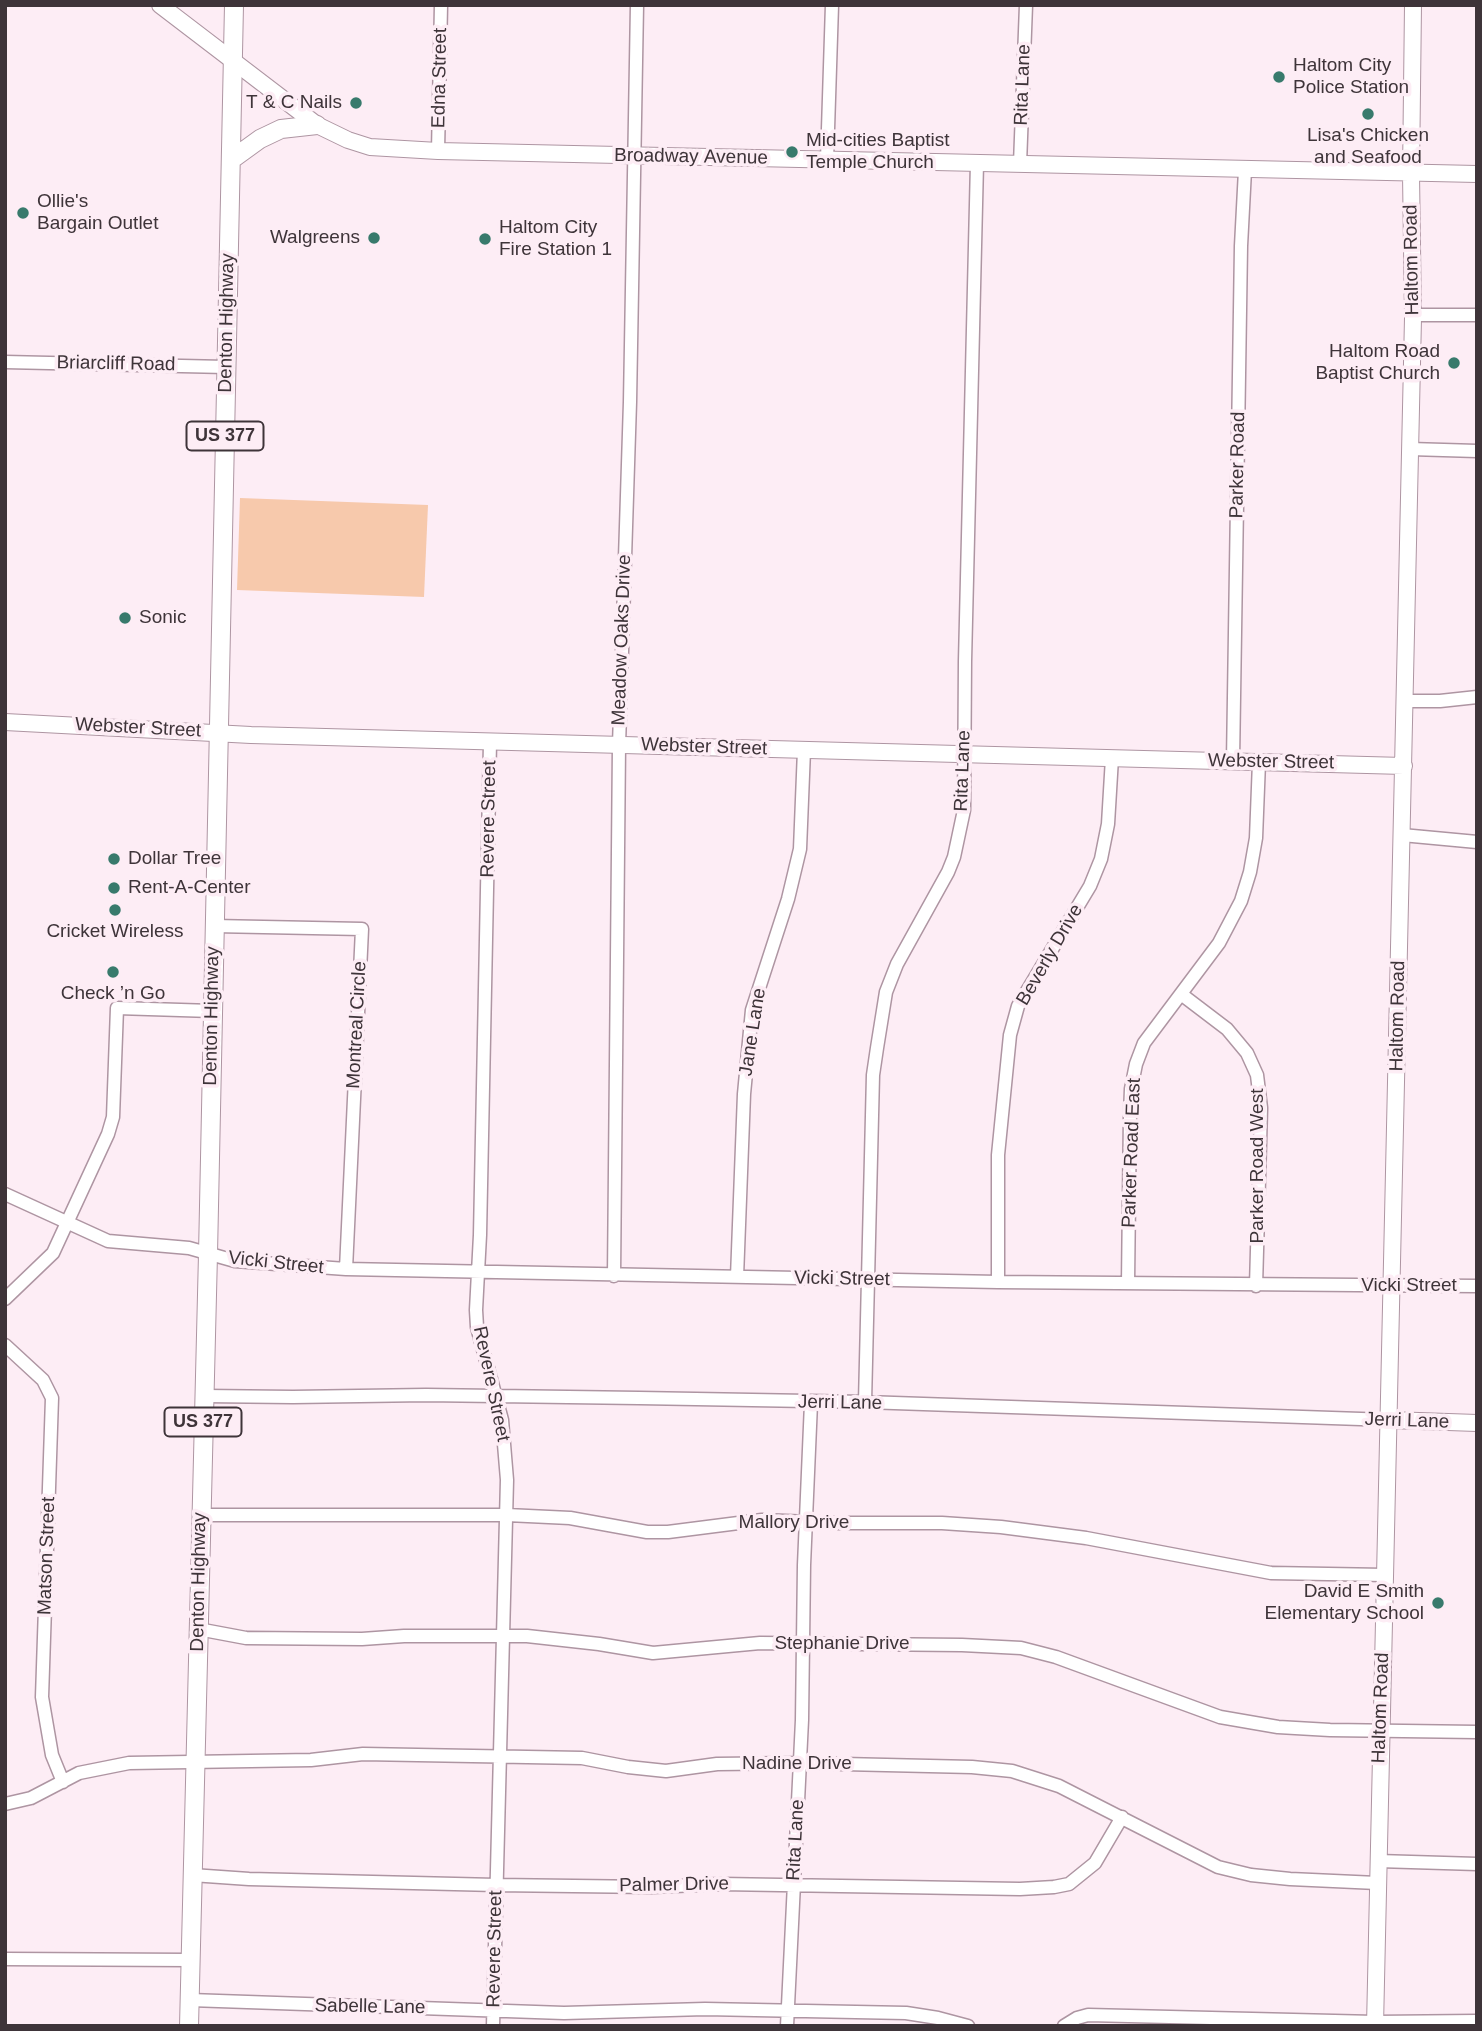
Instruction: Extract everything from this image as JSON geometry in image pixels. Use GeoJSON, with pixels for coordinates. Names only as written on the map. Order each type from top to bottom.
{"type":"FeatureCollection","features":[{"type":"Feature","properties":{"kind":"main road","name":"Broadway Avenue"},"geometry":{"type":"LineString","coordinates":[[160,5],[317,125],[348,141],[370,147],[438,151],[1477,174]]}},
{"type":"Feature","properties":{"kind":"main road","name":"Denton Highway"},"geometry":{"type":"LineString","coordinates":[[189,2026],[234,5]]}},
{"type":"Feature","properties":{"kind":"main road","name":"Haltom Road"},"geometry":{"type":"LineString","coordinates":[[1375,2024],[1413,315],[1413,5]]}},
{"type":"Feature","properties":{"kind":"main road"},"geometry":{"type":"LineString","coordinates":[[231,160],[260,139],[281,129],[317,125]]}},
{"type":"Feature","properties":{"kind":"main road","name":"Webster Street"},"geometry":{"type":"LineString","coordinates":[[5,722],[251,735],[1404,766]]}},
{"type":"Feature","properties":{"kind":"main road","name":"Jerri Lane"},"geometry":{"type":"LineString","coordinates":[[1390,1420],[1477,1423]]}},
{"type":"Feature","properties":{"kind":"street","name":"Edna Street"},"geometry":{"type":"LineString","coordinates":[[438,151],[442,5]]}},
{"type":"Feature","properties":{"kind":"street","name":"Meadow Oaks Drive"},"geometry":{"type":"LineString","coordinates":[[614,1276],[619,745],[630,402],[637,5]]}},
{"type":"Feature","properties":{"kind":"street"},"geometry":{"type":"LineString","coordinates":[[827,160],[832,5]]}},
{"type":"Feature","properties":{"kind":"street","name":"Rita Lane"},"geometry":{"type":"LineString","coordinates":[[1020,164],[1026,5]]}},
{"type":"Feature","properties":{"kind":"street","name":"Rita Lane"},"geometry":{"type":"LineString","coordinates":[[864,1402],[873,1075],[886,992],[897,964],[954,857],[964,810],[977,163]]}},
{"type":"Feature","properties":{"kind":"street","name":"Parker Road"},"geometry":{"type":"LineString","coordinates":[[1233,761],[1241,246],[1245,170]]}},
{"type":"Feature","properties":{"kind":"street"},"geometry":{"type":"LineString","coordinates":[[1413,315],[1477,315]]}},
{"type":"Feature","properties":{"kind":"street","name":"Briarcliff Road"},"geometry":{"type":"LineString","coordinates":[[5,362],[226,367]]}},
{"type":"Feature","properties":{"kind":"street"},"geometry":{"type":"LineString","coordinates":[[1410,449],[1477,450]]}},
{"type":"Feature","properties":{"kind":"street"},"geometry":{"type":"LineString","coordinates":[[1405,701],[1477,697]]}},
{"type":"Feature","properties":{"kind":"street","name":"Revere Street"},"geometry":{"type":"LineString","coordinates":[[490,742],[477,1327],[502,1420],[508,1480],[493,2026]]}},
{"type":"Feature","properties":{"kind":"street","name":"Jane Lane"},"geometry":{"type":"LineString","coordinates":[[737,1277],[744,1094],[752,1010],[788,900],[800,849],[804,750]]}},
{"type":"Feature","properties":{"kind":"street","name":"Beverly Drive"},"geometry":{"type":"LineString","coordinates":[[998,1282],[998,1155],[1010,1035],[1018,1006],[1090,886],[1101,859],[1108,824],[1112,758]]}},
{"type":"Feature","properties":{"kind":"street"},"geometry":{"type":"LineString","coordinates":[[1181,994],[1219,943],[1241,901],[1250,872],[1255,838],[1259,762]]}},
{"type":"Feature","properties":{"kind":"street"},"geometry":{"type":"LineString","coordinates":[[1402,835],[1477,842]]}},
{"type":"Feature","properties":{"kind":"street","name":"Montreal Circle"},"geometry":{"type":"LineString","coordinates":[[214,926],[362,929],[346,1269]]}},
{"type":"Feature","properties":{"kind":"street","name":"Parker Road East"},"geometry":{"type":"LineString","coordinates":[[1128,1283],[1131,1089],[1136,1063],[1144,1043],[1181,994]]}},
{"type":"Feature","properties":{"kind":"street","name":"Parker Road West"},"geometry":{"type":"LineString","coordinates":[[1181,994],[1227,1029],[1247,1053],[1257,1075],[1261,1108],[1256,1286]]}},
{"type":"Feature","properties":{"kind":"street"},"geometry":{"type":"LineString","coordinates":[[5,1298],[53,1253],[108,1134],[113,1117],[117,1008],[212,1011]]}},
{"type":"Feature","properties":{"kind":"street","name":"Vicki Street"},"geometry":{"type":"LineString","coordinates":[[5,1194],[108,1241],[190,1248],[234,1261],[346,1269],[1256,1286],[1477,1286]]}},
{"type":"Feature","properties":{"kind":"street","name":"Matson Street"},"geometry":{"type":"LineString","coordinates":[[5,1345],[43,1380],[52,1398],[42,1697],[52,1755],[63,1782]]}},
{"type":"Feature","properties":{"kind":"street","name":"Jerri Lane"},"geometry":{"type":"LineString","coordinates":[[204,1396],[496,1396],[864,1402],[1390,1420]]}},
{"type":"Feature","properties":{"kind":"street","name":"Rita Lane"},"geometry":{"type":"LineString","coordinates":[[786,2026],[800,1763],[811,1403]]}},
{"type":"Feature","properties":{"kind":"street","name":"Mallory Drive"},"geometry":{"type":"LineString","coordinates":[[200,1515],[507,1515],[570,1518],[647,1532],[668,1532],[762,1520],[942,1524],[1001,1527],[1086,1538],[1271,1573],[1385,1575]]}},
{"type":"Feature","properties":{"kind":"street","name":"Stephanie Drive"},"geometry":{"type":"LineString","coordinates":[[198,1629],[246,1638],[562,1639],[653,1653],[726,1645],[962,1645],[1021,1648],[1056,1657],[1220,1717],[1279,1727],[1477,1732]]}},
{"type":"Feature","properties":{"kind":"street","name":"Nadine Drive"},"geometry":{"type":"LineString","coordinates":[[5,1804],[31,1798],[79,1773],[129,1763],[311,1760],[363,1754],[582,1758],[667,1772],[717,1764],[972,1767],[1012,1772],[1059,1786],[1218,1867],[1251,1875],[1290,1879],[1377,1883]]}},
{"type":"Feature","properties":{"kind":"street","name":"Palmer Drive"},"geometry":{"type":"LineString","coordinates":[[192,1875],[249,1879],[496,1885],[651,1887],[721,1884],[1020,1889],[1061,1885],[1082,1876],[1107,1846],[1122,1817]]}},
{"type":"Feature","properties":{"kind":"street"},"geometry":{"type":"LineString","coordinates":[[1378,1861],[1477,1864]]}},
{"type":"Feature","properties":{"kind":"street"},"geometry":{"type":"LineString","coordinates":[[5,1959],[190,1960]]}},
{"type":"Feature","properties":{"kind":"street","name":"Sabelle Lane"},"geometry":{"type":"LineString","coordinates":[[190,2000],[564,2013],[655,2009],[906,2013],[968,2026]]}},
{"type":"Feature","properties":{"kind":"street"},"geometry":{"type":"LineString","coordinates":[[1064,2026],[1088,2015],[1375,2024],[1477,2021]]}},
{"type":"Feature","properties":{"kind":"shaded area"},"geometry":{"type":"Polygon","coordinates":[[[240,498],[428,505],[424,597],[237,590],[240,498]]]}},
{"type":"Feature","properties":{"kind":"place","name":"Haltom City Police Station"},"geometry":{"type":"Point","coordinates":[1279,77]}},
{"type":"Feature","properties":{"kind":"place","name":"T & C Nails"},"geometry":{"type":"Point","coordinates":[356,103]}},
{"type":"Feature","properties":{"kind":"place","name":"Lisa's Chicken and Seafood"},"geometry":{"type":"Point","coordinates":[1368,114]}},
{"type":"Feature","properties":{"kind":"place","name":"Mid-cities Baptist Temple Church"},"geometry":{"type":"Point","coordinates":[792,152]}},
{"type":"Feature","properties":{"kind":"place","name":"Ollie's Bargain Outlet"},"geometry":{"type":"Point","coordinates":[23,213]}},
{"type":"Feature","properties":{"kind":"place","name":"Walgreens"},"geometry":{"type":"Point","coordinates":[374,238]}},
{"type":"Feature","properties":{"kind":"place","name":"Haltom City Fire Station 1"},"geometry":{"type":"Point","coordinates":[485,239]}},
{"type":"Feature","properties":{"kind":"place","name":"Haltom Road Baptist Church"},"geometry":{"type":"Point","coordinates":[1454,363]}},
{"type":"Feature","properties":{"kind":"place","name":"Sonic"},"geometry":{"type":"Point","coordinates":[125,618]}},
{"type":"Feature","properties":{"kind":"place","name":"Dollar Tree"},"geometry":{"type":"Point","coordinates":[114,859]}},
{"type":"Feature","properties":{"kind":"place","name":"Rent-A-Center"},"geometry":{"type":"Point","coordinates":[114,888]}},
{"type":"Feature","properties":{"kind":"place","name":"Cricket Wireless"},"geometry":{"type":"Point","coordinates":[115,910]}},
{"type":"Feature","properties":{"kind":"place","name":"Check ’n Go"},"geometry":{"type":"Point","coordinates":[113,972]}},
{"type":"Feature","properties":{"kind":"place","name":"David E Smith Elementary School"},"geometry":{"type":"Point","coordinates":[1438,1603]}}]}
